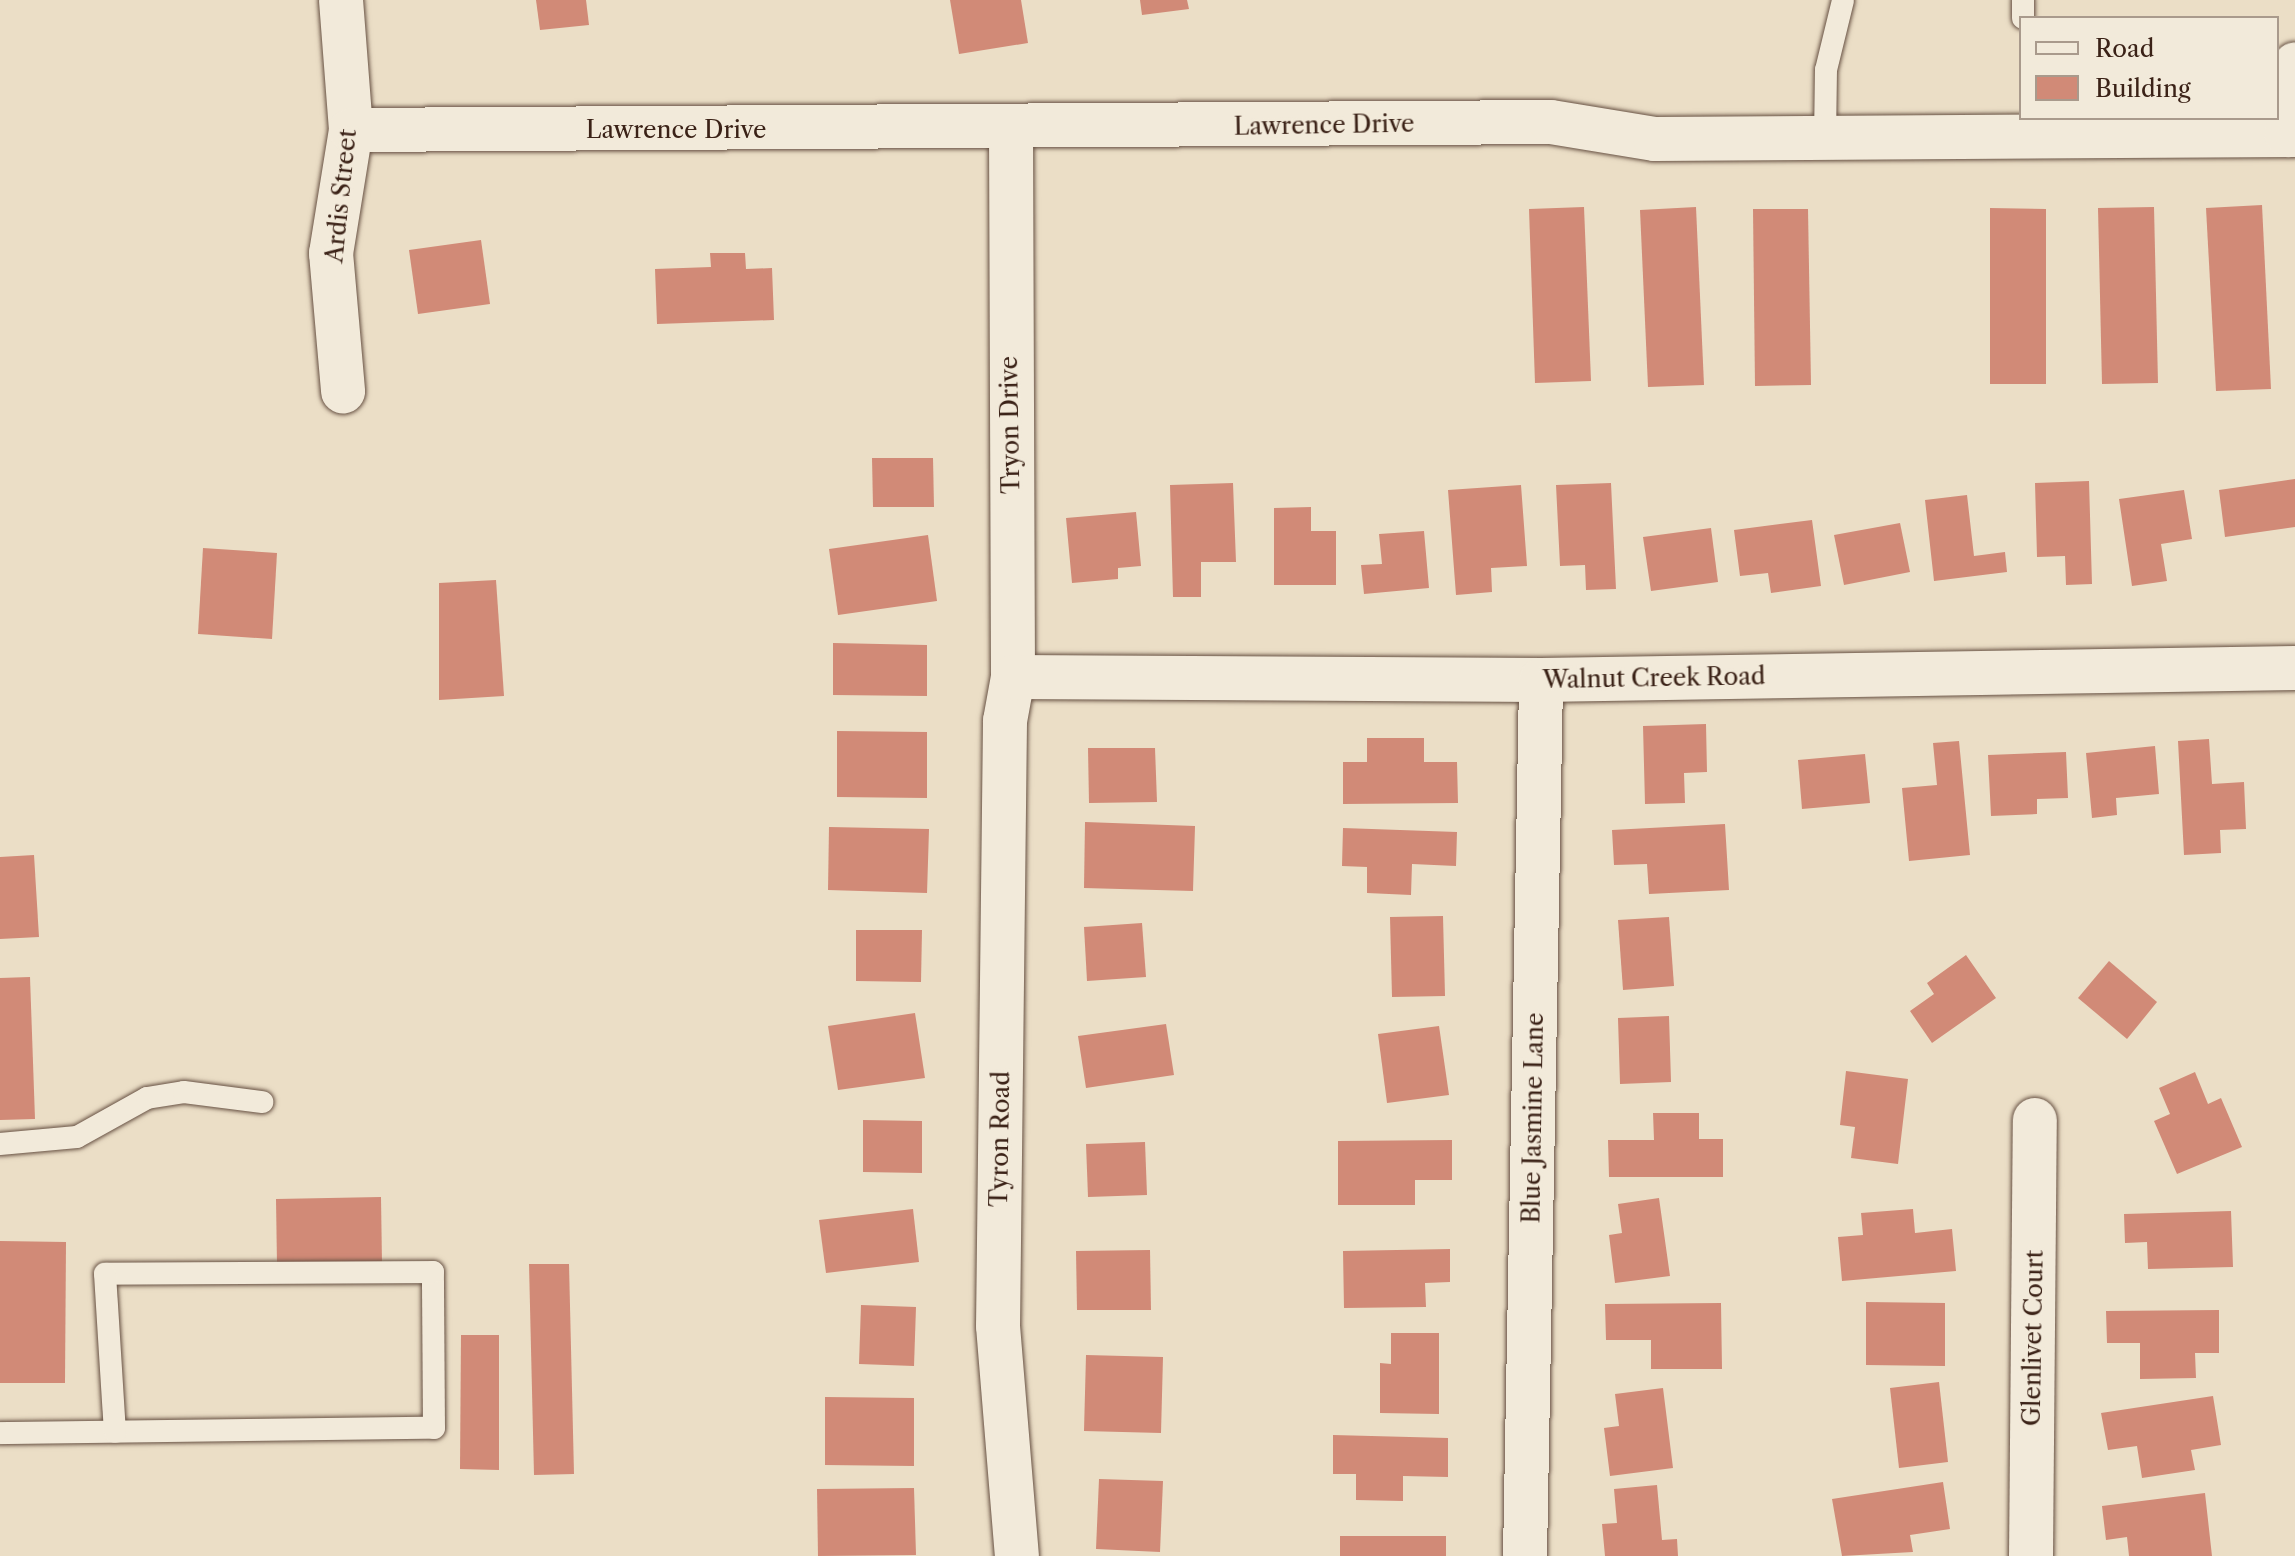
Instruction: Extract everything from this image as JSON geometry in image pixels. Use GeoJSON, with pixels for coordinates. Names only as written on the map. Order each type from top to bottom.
{"type":"FeatureCollection","features":[{"type":"Feature","properties":{"kind":"street","name":"Ardis Street"},"geometry":{"type":"LineString","coordinates":[[341,0],[351,130],[331,253],[343,391]]}},
{"type":"Feature","properties":{"kind":"street"},"geometry":{"type":"LineString","coordinates":[[2291,135],[2295,64]]}},
{"type":"Feature","properties":{"kind":"street","name":"Lawrence Drive"},"geometry":{"type":"LineString","coordinates":[[351,130],[1011,129],[1551,122],[1655,139],[1825,140],[2025,126],[2291,135]]}},
{"type":"Feature","properties":{"kind":"street","name":"Tryon Drive"},"geometry":{"type":"LineString","coordinates":[[1005,721],[1013,677],[1011,129]]}},
{"type":"Feature","properties":{"kind":"street","name":"Walnut Creek Road"},"geometry":{"type":"LineString","coordinates":[[1013,677],[1541,680],[2295,668]]}},
{"type":"Feature","properties":{"kind":"street","name":"Blue Jasmine Lane"},"geometry":{"type":"LineString","coordinates":[[1525,1556],[1541,680]]}},
{"type":"Feature","properties":{"kind":"street","name":"Tyron Road"},"geometry":{"type":"LineString","coordinates":[[1005,721],[998,1326],[1017,1556]]}},
{"type":"Feature","properties":{"kind":"street","name":"Glenlivet Court"},"geometry":{"type":"LineString","coordinates":[[2031,1556],[2035,1120]]}},
{"type":"Feature","properties":{"kind":"lane"},"geometry":{"type":"LineString","coordinates":[[1825,140],[1826,70],[1843,0]]}},
{"type":"Feature","properties":{"kind":"lane"},"geometry":{"type":"LineString","coordinates":[[0,1144],[77,1137],[147,1098],[184,1092],[262,1102]]}},
{"type":"Feature","properties":{"kind":"lane"},"geometry":{"type":"LineString","coordinates":[[0,1433],[115,1432],[434,1428],[433,1272],[105,1274],[115,1432]]}},
{"type":"Feature","properties":{"kind":"building"},"geometry":{"type":"Polygon","coordinates":[[[536,0],[586,0],[589,25],[540,30],[536,0]]]}},
{"type":"Feature","properties":{"kind":"building"},"geometry":{"type":"Polygon","coordinates":[[[950,0],[1021,0],[1028,43],[959,54],[950,0]]]}},
{"type":"Feature","properties":{"kind":"building"},"geometry":{"type":"Polygon","coordinates":[[[1140,0],[1187,0],[1189,9],[1142,15],[1140,0]]]}},
{"type":"Feature","properties":{"kind":"building"},"geometry":{"type":"Polygon","coordinates":[[[2262,205],[2271,389],[2216,391],[2206,208],[2262,205]]]}},
{"type":"Feature","properties":{"kind":"building"},"geometry":{"type":"Polygon","coordinates":[[[1584,207],[1591,381],[1535,383],[1529,209],[1584,207]]]}},
{"type":"Feature","properties":{"kind":"building"},"geometry":{"type":"Polygon","coordinates":[[[1696,207],[1704,385],[1648,387],[1640,210],[1696,207]]]}},
{"type":"Feature","properties":{"kind":"building"},"geometry":{"type":"Polygon","coordinates":[[[2154,207],[2158,383],[2102,384],[2098,208],[2154,207]]]}},
{"type":"Feature","properties":{"kind":"building"},"geometry":{"type":"Polygon","coordinates":[[[1990,208],[2046,209],[2046,384],[1990,384],[1990,208]]]}},
{"type":"Feature","properties":{"kind":"building"},"geometry":{"type":"Polygon","coordinates":[[[1753,209],[1808,209],[1811,385],[1755,386],[1753,209]]]}},
{"type":"Feature","properties":{"kind":"building"},"geometry":{"type":"Polygon","coordinates":[[[481,240],[490,304],[418,314],[409,250],[481,240]]]}},
{"type":"Feature","properties":{"kind":"building"},"geometry":{"type":"Polygon","coordinates":[[[710,253],[745,253],[746,269],[772,268],[774,320],[657,324],[655,269],[711,267],[710,253]]]}},
{"type":"Feature","properties":{"kind":"building"},"geometry":{"type":"Polygon","coordinates":[[[872,458],[933,458],[934,507],[873,507],[872,458]]]}},
{"type":"Feature","properties":{"kind":"building"},"geometry":{"type":"Polygon","coordinates":[[[2295,479],[2295,527],[2225,537],[2219,490],[2295,479]]]}},
{"type":"Feature","properties":{"kind":"building"},"geometry":{"type":"Polygon","coordinates":[[[2089,481],[2092,584],[2066,585],[2065,556],[2037,557],[2035,483],[2089,481]]]}},
{"type":"Feature","properties":{"kind":"building"},"geometry":{"type":"Polygon","coordinates":[[[1233,483],[1236,562],[1201,562],[1201,597],[1173,597],[1170,485],[1233,483]]]}},
{"type":"Feature","properties":{"kind":"building"},"geometry":{"type":"Polygon","coordinates":[[[1611,483],[1616,589],[1586,590],[1585,565],[1560,566],[1556,485],[1611,483]]]}},
{"type":"Feature","properties":{"kind":"building"},"geometry":{"type":"Polygon","coordinates":[[[1521,485],[1527,566],[1491,568],[1492,592],[1456,595],[1448,490],[1521,485]]]}},
{"type":"Feature","properties":{"kind":"building"},"geometry":{"type":"Polygon","coordinates":[[[2184,490],[2192,539],[2161,544],[2167,581],[2132,586],[2119,499],[2184,490]]]}},
{"type":"Feature","properties":{"kind":"building"},"geometry":{"type":"Polygon","coordinates":[[[1967,495],[1974,556],[2005,552],[2007,572],[1934,581],[1925,500],[1967,495]]]}},
{"type":"Feature","properties":{"kind":"building"},"geometry":{"type":"Polygon","coordinates":[[[1311,507],[1311,531],[1336,531],[1336,585],[1274,585],[1274,508],[1311,507]]]}},
{"type":"Feature","properties":{"kind":"building"},"geometry":{"type":"Polygon","coordinates":[[[1136,512],[1141,566],[1118,568],[1118,579],[1072,583],[1066,518],[1136,512]]]}},
{"type":"Feature","properties":{"kind":"building"},"geometry":{"type":"Polygon","coordinates":[[[1812,520],[1821,586],[1771,593],[1768,573],[1740,576],[1734,530],[1812,520]]]}},
{"type":"Feature","properties":{"kind":"building"},"geometry":{"type":"Polygon","coordinates":[[[1900,523],[1910,572],[1844,585],[1834,535],[1900,523]]]}},
{"type":"Feature","properties":{"kind":"building"},"geometry":{"type":"Polygon","coordinates":[[[1711,528],[1718,582],[1651,591],[1643,537],[1711,528]]]}},
{"type":"Feature","properties":{"kind":"building"},"geometry":{"type":"Polygon","coordinates":[[[1424,531],[1429,588],[1364,594],[1361,565],[1382,564],[1379,534],[1424,531]]]}},
{"type":"Feature","properties":{"kind":"building"},"geometry":{"type":"Polygon","coordinates":[[[928,535],[937,601],[838,615],[829,549],[928,535]]]}},
{"type":"Feature","properties":{"kind":"building"},"geometry":{"type":"Polygon","coordinates":[[[203,548],[277,553],[272,639],[198,634],[203,548]]]}},
{"type":"Feature","properties":{"kind":"building"},"geometry":{"type":"Polygon","coordinates":[[[496,580],[504,696],[439,700],[439,583],[496,580]]]}},
{"type":"Feature","properties":{"kind":"building"},"geometry":{"type":"Polygon","coordinates":[[[833,643],[927,645],[927,696],[833,695],[833,643]]]}},
{"type":"Feature","properties":{"kind":"building"},"geometry":{"type":"Polygon","coordinates":[[[1706,724],[1707,772],[1684,773],[1685,803],[1645,804],[1643,726],[1706,724]]]}},
{"type":"Feature","properties":{"kind":"building"},"geometry":{"type":"Polygon","coordinates":[[[837,731],[927,732],[927,798],[837,797],[837,731]]]}},
{"type":"Feature","properties":{"kind":"building"},"geometry":{"type":"Polygon","coordinates":[[[1367,738],[1424,738],[1424,762],[1457,762],[1458,803],[1343,804],[1343,762],[1367,762],[1367,738]]]}},
{"type":"Feature","properties":{"kind":"building"},"geometry":{"type":"Polygon","coordinates":[[[2209,739],[2212,784],[2244,782],[2246,829],[2220,830],[2221,853],[2184,855],[2178,741],[2209,739]]]}},
{"type":"Feature","properties":{"kind":"building"},"geometry":{"type":"Polygon","coordinates":[[[1959,741],[1970,855],[1909,861],[1902,788],[1937,785],[1933,743],[1959,741]]]}},
{"type":"Feature","properties":{"kind":"building"},"geometry":{"type":"Polygon","coordinates":[[[2155,746],[2159,794],[2116,798],[2117,815],[2092,818],[2086,753],[2155,746]]]}},
{"type":"Feature","properties":{"kind":"building"},"geometry":{"type":"Polygon","coordinates":[[[1088,748],[1155,748],[1157,802],[1089,803],[1088,748]]]}},
{"type":"Feature","properties":{"kind":"building"},"geometry":{"type":"Polygon","coordinates":[[[2066,752],[2068,798],[2037,799],[2037,814],[1991,816],[1988,755],[2066,752]]]}},
{"type":"Feature","properties":{"kind":"building"},"geometry":{"type":"Polygon","coordinates":[[[1865,754],[1870,803],[1802,809],[1798,760],[1865,754]]]}},
{"type":"Feature","properties":{"kind":"building"},"geometry":{"type":"Polygon","coordinates":[[[1085,822],[1195,826],[1193,891],[1084,888],[1085,822]]]}},
{"type":"Feature","properties":{"kind":"building"},"geometry":{"type":"Polygon","coordinates":[[[1725,824],[1729,890],[1649,894],[1647,864],[1614,865],[1612,830],[1725,824]]]}},
{"type":"Feature","properties":{"kind":"building"},"geometry":{"type":"Polygon","coordinates":[[[829,827],[929,829],[927,893],[828,890],[829,827]]]}},
{"type":"Feature","properties":{"kind":"building"},"geometry":{"type":"Polygon","coordinates":[[[1343,828],[1457,832],[1456,866],[1412,864],[1411,895],[1367,893],[1367,867],[1342,866],[1343,828]]]}},
{"type":"Feature","properties":{"kind":"building"},"geometry":{"type":"Polygon","coordinates":[[[34,855],[39,937],[0,939],[0,857],[34,855]]]}},
{"type":"Feature","properties":{"kind":"building"},"geometry":{"type":"Polygon","coordinates":[[[1443,916],[1445,996],[1392,997],[1390,917],[1443,916]]]}},
{"type":"Feature","properties":{"kind":"building"},"geometry":{"type":"Polygon","coordinates":[[[1669,917],[1674,986],[1623,990],[1618,920],[1669,917]]]}},
{"type":"Feature","properties":{"kind":"building"},"geometry":{"type":"Polygon","coordinates":[[[1142,923],[1146,977],[1087,981],[1084,927],[1142,923]]]}},
{"type":"Feature","properties":{"kind":"building"},"geometry":{"type":"Polygon","coordinates":[[[856,930],[922,930],[921,982],[856,981],[856,930]]]}},
{"type":"Feature","properties":{"kind":"building"},"geometry":{"type":"Polygon","coordinates":[[[1966,955],[1996,998],[1932,1043],[1910,1011],[1934,994],[1927,983],[1966,955]]]}},
{"type":"Feature","properties":{"kind":"building"},"geometry":{"type":"Polygon","coordinates":[[[2109,961],[2157,1002],[2127,1039],[2078,998],[2109,961]]]}},
{"type":"Feature","properties":{"kind":"building"},"geometry":{"type":"Polygon","coordinates":[[[30,977],[35,1119],[0,1120],[0,978],[30,977]]]}},
{"type":"Feature","properties":{"kind":"building"},"geometry":{"type":"Polygon","coordinates":[[[915,1013],[925,1078],[838,1090],[828,1026],[915,1013]]]}},
{"type":"Feature","properties":{"kind":"building"},"geometry":{"type":"Polygon","coordinates":[[[1669,1016],[1671,1082],[1620,1084],[1618,1018],[1669,1016]]]}},
{"type":"Feature","properties":{"kind":"building"},"geometry":{"type":"Polygon","coordinates":[[[1166,1024],[1174,1075],[1086,1088],[1078,1036],[1166,1024]]]}},
{"type":"Feature","properties":{"kind":"building"},"geometry":{"type":"Polygon","coordinates":[[[1439,1026],[1449,1095],[1387,1103],[1378,1034],[1439,1026]]]}},
{"type":"Feature","properties":{"kind":"building"},"geometry":{"type":"Polygon","coordinates":[[[1846,1071],[1908,1079],[1898,1164],[1851,1158],[1855,1127],[1840,1125],[1846,1071]]]}},
{"type":"Feature","properties":{"kind":"building"},"geometry":{"type":"Polygon","coordinates":[[[2195,1072],[2208,1104],[2221,1098],[2242,1147],[2177,1174],[2154,1121],[2170,1114],[2159,1088],[2195,1072]]]}},
{"type":"Feature","properties":{"kind":"building"},"geometry":{"type":"Polygon","coordinates":[[[1653,1113],[1699,1113],[1699,1139],[1723,1139],[1723,1177],[1609,1177],[1608,1140],[1654,1140],[1653,1113]]]}},
{"type":"Feature","properties":{"kind":"building"},"geometry":{"type":"Polygon","coordinates":[[[863,1120],[922,1121],[922,1173],[863,1172],[863,1120]]]}},
{"type":"Feature","properties":{"kind":"building"},"geometry":{"type":"Polygon","coordinates":[[[1452,1140],[1452,1180],[1415,1180],[1415,1205],[1338,1205],[1338,1141],[1452,1140]]]}},
{"type":"Feature","properties":{"kind":"building"},"geometry":{"type":"Polygon","coordinates":[[[1145,1142],[1147,1195],[1088,1197],[1086,1144],[1145,1142]]]}},
{"type":"Feature","properties":{"kind":"building"},"geometry":{"type":"Polygon","coordinates":[[[381,1197],[382,1264],[277,1265],[276,1199],[381,1197]]]}},
{"type":"Feature","properties":{"kind":"building"},"geometry":{"type":"Polygon","coordinates":[[[1659,1198],[1670,1276],[1615,1283],[1609,1235],[1622,1233],[1618,1204],[1659,1198]]]}},
{"type":"Feature","properties":{"kind":"building"},"geometry":{"type":"Polygon","coordinates":[[[913,1209],[919,1262],[826,1273],[819,1220],[913,1209]]]}},
{"type":"Feature","properties":{"kind":"building"},"geometry":{"type":"Polygon","coordinates":[[[1913,1209],[1915,1233],[1952,1229],[1956,1271],[1842,1281],[1838,1237],[1863,1235],[1861,1213],[1913,1209]]]}},
{"type":"Feature","properties":{"kind":"building"},"geometry":{"type":"Polygon","coordinates":[[[2231,1211],[2233,1267],[2148,1269],[2147,1242],[2125,1243],[2124,1214],[2231,1211]]]}},
{"type":"Feature","properties":{"kind":"building"},"geometry":{"type":"Polygon","coordinates":[[[0,1241],[66,1242],[65,1383],[0,1383],[0,1241]]]}},
{"type":"Feature","properties":{"kind":"building"},"geometry":{"type":"Polygon","coordinates":[[[1450,1249],[1450,1282],[1425,1283],[1426,1307],[1344,1308],[1343,1251],[1450,1249]]]}},
{"type":"Feature","properties":{"kind":"building"},"geometry":{"type":"Polygon","coordinates":[[[1150,1250],[1151,1310],[1077,1310],[1076,1251],[1150,1250]]]}},
{"type":"Feature","properties":{"kind":"building"},"geometry":{"type":"Polygon","coordinates":[[[529,1264],[569,1264],[574,1474],[534,1475],[529,1264]]]}},
{"type":"Feature","properties":{"kind":"building"},"geometry":{"type":"Polygon","coordinates":[[[1866,1302],[1945,1303],[1945,1366],[1866,1365],[1866,1302]]]}},
{"type":"Feature","properties":{"kind":"building"},"geometry":{"type":"Polygon","coordinates":[[[1721,1303],[1722,1369],[1651,1369],[1651,1340],[1606,1340],[1605,1304],[1721,1303]]]}},
{"type":"Feature","properties":{"kind":"building"},"geometry":{"type":"Polygon","coordinates":[[[861,1305],[916,1307],[914,1366],[859,1364],[861,1305]]]}},
{"type":"Feature","properties":{"kind":"building"},"geometry":{"type":"Polygon","coordinates":[[[2219,1310],[2219,1353],[2195,1353],[2196,1378],[2140,1379],[2140,1343],[2107,1343],[2106,1311],[2219,1310]]]}},
{"type":"Feature","properties":{"kind":"building"},"geometry":{"type":"Polygon","coordinates":[[[1391,1333],[1439,1333],[1439,1414],[1380,1413],[1380,1363],[1391,1364],[1391,1333]]]}},
{"type":"Feature","properties":{"kind":"building"},"geometry":{"type":"Polygon","coordinates":[[[461,1335],[499,1335],[499,1470],[460,1469],[461,1335]]]}},
{"type":"Feature","properties":{"kind":"building"},"geometry":{"type":"Polygon","coordinates":[[[1086,1355],[1163,1357],[1161,1433],[1084,1431],[1086,1355]]]}},
{"type":"Feature","properties":{"kind":"building"},"geometry":{"type":"Polygon","coordinates":[[[1939,1382],[1948,1462],[1899,1468],[1890,1388],[1939,1382]]]}},
{"type":"Feature","properties":{"kind":"building"},"geometry":{"type":"Polygon","coordinates":[[[1663,1388],[1673,1468],[1610,1476],[1604,1428],[1619,1426],[1615,1394],[1663,1388]]]}},
{"type":"Feature","properties":{"kind":"building"},"geometry":{"type":"Polygon","coordinates":[[[2213,1396],[2221,1445],[2191,1450],[2195,1470],[2142,1478],[2137,1446],[2108,1450],[2101,1413],[2213,1396]]]}},
{"type":"Feature","properties":{"kind":"building"},"geometry":{"type":"Polygon","coordinates":[[[825,1397],[914,1398],[914,1466],[825,1465],[825,1397]]]}},
{"type":"Feature","properties":{"kind":"building"},"geometry":{"type":"Polygon","coordinates":[[[1333,1435],[1448,1438],[1448,1477],[1403,1476],[1403,1501],[1356,1500],[1356,1474],[1333,1474],[1333,1435]]]}},
{"type":"Feature","properties":{"kind":"building"},"geometry":{"type":"Polygon","coordinates":[[[1099,1479],[1163,1481],[1160,1552],[1096,1549],[1099,1479]]]}},
{"type":"Feature","properties":{"kind":"building"},"geometry":{"type":"Polygon","coordinates":[[[1943,1482],[1950,1529],[1910,1535],[1913,1552],[1842,1556],[1832,1499],[1943,1482]]]}},
{"type":"Feature","properties":{"kind":"building"},"geometry":{"type":"Polygon","coordinates":[[[1657,1485],[1662,1540],[1677,1539],[1678,1556],[1605,1556],[1602,1524],[1617,1523],[1614,1489],[1657,1485]]]}},
{"type":"Feature","properties":{"kind":"building"},"geometry":{"type":"Polygon","coordinates":[[[914,1488],[916,1555],[818,1556],[817,1489],[914,1488]]]}},
{"type":"Feature","properties":{"kind":"building"},"geometry":{"type":"Polygon","coordinates":[[[2205,1493],[2212,1556],[2129,1556],[2127,1537],[2106,1540],[2102,1506],[2205,1493]]]}},
{"type":"Feature","properties":{"kind":"building"},"geometry":{"type":"Polygon","coordinates":[[[1340,1536],[1446,1536],[1446,1556],[1340,1556],[1340,1536]]]}}]}
